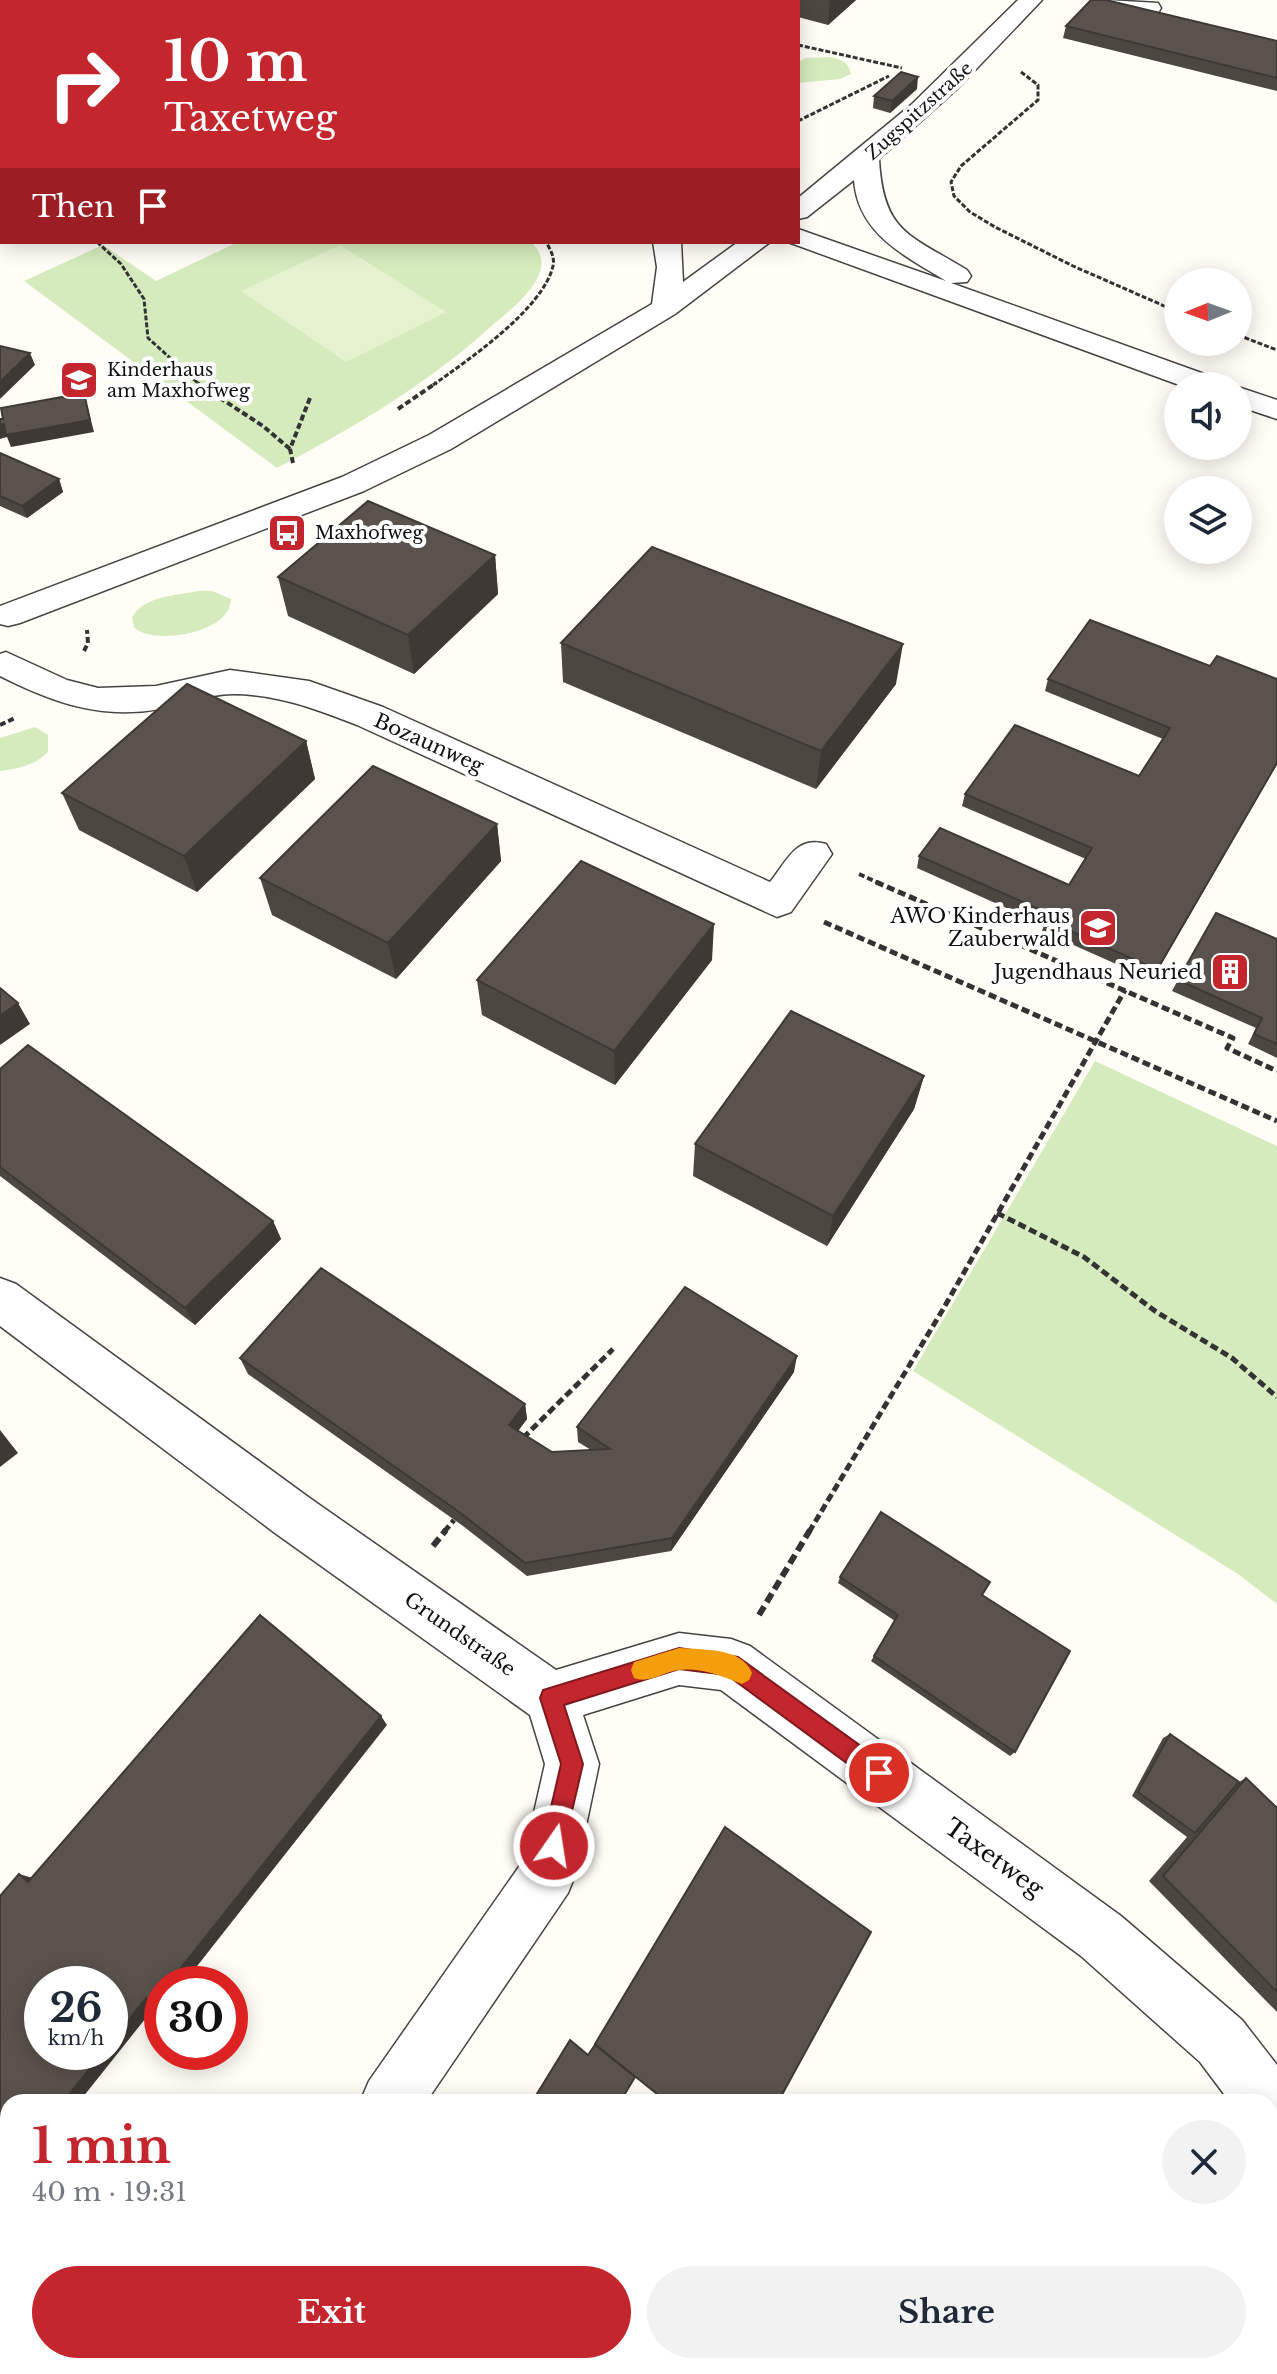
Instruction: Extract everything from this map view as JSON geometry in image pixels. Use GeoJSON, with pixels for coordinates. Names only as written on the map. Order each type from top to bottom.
{"type":"FeatureCollection","features":[{"type":"Feature","properties":{"kind":"street","name":"Zugspitzstraße"},"geometry":{"type":"LineString","coordinates":[[800,209],[866,159],[978,57],[1031,0]]}},
{"type":"Feature","properties":{"kind":"street"},"geometry":{"type":"LineString","coordinates":[[1118,0],[1150,8]]}},
{"type":"Feature","properties":{"kind":"street"},"geometry":{"type":"LineString","coordinates":[[866,159],[869,199],[876,216],[889,230],[1019,316]]}},
{"type":"Feature","properties":{"kind":"street"},"geometry":{"type":"LineString","coordinates":[[800,238],[1172,372]]}},
{"type":"Feature","properties":{"kind":"street"},"geometry":{"type":"LineString","coordinates":[[665,308],[670,280],[671,254],[668,244]]}},
{"type":"Feature","properties":{"kind":"street"},"geometry":{"type":"LineString","coordinates":[[3,667],[15,652],[18,638],[16,626],[4,613],[353,484],[475,422],[665,308],[753,244]]}},
{"type":"Feature","properties":{"kind":"street"},"geometry":{"type":"LineString","coordinates":[[1252,401],[1277,410]]}},
{"type":"Feature","properties":{"kind":"street","name":"Bozaunweg"},"geometry":{"type":"LineString","coordinates":[[3,667],[57,690],[98,700],[156,698],[230,682],[297,689],[370,716],[777,902]]}},
{"type":"Feature","properties":{"kind":"street"},"geometry":{"type":"LineString","coordinates":[[777,902],[813,854]]}},
{"type":"Feature","properties":{"kind":"street","name":"Grundstraße"},"geometry":{"type":"LineString","coordinates":[[0,1299],[293,1516],[551,1698]]}},
{"type":"Feature","properties":{"kind":"street","name":"Taxetweg"},"geometry":{"type":"LineString","coordinates":[[551,1698],[679,1659],[731,1665],[1101,1936],[1221,2041],[1261,2094]]}},
{"type":"Feature","properties":{"kind":"street"},"geometry":{"type":"LineString","coordinates":[[396,2094],[548,1873],[572,1764],[551,1698]]}},
{"type":"Feature","properties":{"kind":"path"},"geometry":{"type":"LineString","coordinates":[[800,45],[904,68]]}},
{"type":"Feature","properties":{"kind":"path"},"geometry":{"type":"LineString","coordinates":[[978,57],[1023,73],[1038,85],[1038,100],[961,166],[951,182],[954,196],[970,212],[995,227],[1164,306]]}},
{"type":"Feature","properties":{"kind":"path"},"geometry":{"type":"LineString","coordinates":[[99,244],[121,264],[144,299],[148,338],[193,380],[263,426],[290,449]]}},
{"type":"Feature","properties":{"kind":"path"},"geometry":{"type":"LineString","coordinates":[[394,412],[462,365],[533,299],[549,278],[553,266],[553,254],[547,244]]}},
{"type":"Feature","properties":{"kind":"path"},"geometry":{"type":"LineString","coordinates":[[1252,340],[1277,350]]}},
{"type":"Feature","properties":{"kind":"path"},"geometry":{"type":"LineString","coordinates":[[306,461],[294,468],[290,449],[310,398]]}},
{"type":"Feature","properties":{"kind":"path"},"geometry":{"type":"LineString","coordinates":[[813,854],[1233,1038],[1227,1048],[1277,1071]]}},
{"type":"Feature","properties":{"kind":"path"},"geometry":{"type":"LineString","coordinates":[[777,902],[1277,1121]]}},
{"type":"Feature","properties":{"kind":"path"},"geometry":{"type":"LineString","coordinates":[[731,1665],[1125,990]]}},
{"type":"Feature","properties":{"kind":"path"},"geometry":{"type":"LineString","coordinates":[[997,1213],[1084,1257],[1155,1311],[1232,1358],[1277,1397]]}},
{"type":"Feature","properties":{"kind":"path"},"geometry":{"type":"LineString","coordinates":[[518,1444],[613,1349]]}},
{"type":"Feature","properties":{"kind":"green space"},"geometry":{"type":"Polygon","coordinates":[[[830,57],[844,62],[851,74],[840,79],[800,83],[800,61],[830,57]]]}},
{"type":"Feature","properties":{"kind":"green space"},"geometry":{"type":"Polygon","coordinates":[[[234,244],[532,244],[539,253],[541,264],[539,275],[524,297],[470,345],[363,420],[277,468],[24,281],[103,245],[156,281],[234,244]]]}},
{"type":"Feature","properties":{"kind":"green space"},"geometry":{"type":"Polygon","coordinates":[[[340,245],[446,312],[346,362],[241,291],[340,245]]]}},
{"type":"Feature","properties":{"kind":"green space"},"geometry":{"type":"Polygon","coordinates":[[[199,591],[212,591],[231,599],[228,611],[218,621],[205,628],[172,636],[143,633],[134,627],[132,617],[145,604],[199,591]]]}},
{"type":"Feature","properties":{"kind":"green space"},"geometry":{"type":"Polygon","coordinates":[[[35,727],[48,735],[48,752],[26,766],[0,771],[0,738],[35,727]]]}},
{"type":"Feature","properties":{"kind":"green space"},"geometry":{"type":"Polygon","coordinates":[[[1095,1061],[1277,1146],[1277,1604],[1238,1574],[913,1371],[1095,1061]]]}},
{"type":"Feature","properties":{"kind":"building"},"geometry":{"type":"Polygon","coordinates":[[[1091,0],[1106,0],[1277,41],[1277,78],[1066,26],[1091,0]]]}},
{"type":"Feature","properties":{"kind":"building"},"geometry":{"type":"Polygon","coordinates":[[[901,72],[918,77],[892,101],[874,96],[901,72]]]}},
{"type":"Feature","properties":{"kind":"building"},"geometry":{"type":"Polygon","coordinates":[[[0,346],[30,353],[0,382],[0,346]]]}},
{"type":"Feature","properties":{"kind":"building"},"geometry":{"type":"Polygon","coordinates":[[[84,393],[90,420],[6,435],[4,424],[0,425],[0,419],[3,419],[1,408],[84,393]]]}},
{"type":"Feature","properties":{"kind":"building"},"geometry":{"type":"Polygon","coordinates":[[[0,453],[59,479],[22,506],[0,496],[0,453]]]}},
{"type":"Feature","properties":{"kind":"building"},"geometry":{"type":"Polygon","coordinates":[[[368,501],[495,555],[408,635],[278,577],[368,501]]]}},
{"type":"Feature","properties":{"kind":"building"},"geometry":{"type":"Polygon","coordinates":[[[652,547],[903,644],[821,751],[561,643],[652,547]]]}},
{"type":"Feature","properties":{"kind":"building"},"geometry":{"type":"Polygon","coordinates":[[[1090,620],[1210,666],[1217,656],[1277,679],[1277,763],[1157,970],[1046,920],[1050,914],[919,856],[940,828],[1069,885],[1092,848],[965,794],[1015,725],[1139,776],[1170,728],[1048,679],[1090,620]]]}},
{"type":"Feature","properties":{"kind":"building"},"geometry":{"type":"Polygon","coordinates":[[[187,684],[306,741],[184,856],[62,793],[187,684]]]}},
{"type":"Feature","properties":{"kind":"building"},"geometry":{"type":"Polygon","coordinates":[[[373,766],[497,824],[388,943],[260,878],[373,766]]]}},
{"type":"Feature","properties":{"kind":"building"},"geometry":{"type":"Polygon","coordinates":[[[581,861],[714,924],[614,1051],[477,980],[581,861]]]}},
{"type":"Feature","properties":{"kind":"building","name":"Jugendhaus Neuried"},"geometry":{"type":"Polygon","coordinates":[[[1216,913],[1277,939],[1277,1044],[1254,1034],[1262,1018],[1178,980],[1216,913]]]}},
{"type":"Feature","properties":{"kind":"building"},"geometry":{"type":"Polygon","coordinates":[[[0,988],[18,1003],[0,1016],[0,988]]]}},
{"type":"Feature","properties":{"kind":"building"},"geometry":{"type":"Polygon","coordinates":[[[791,1011],[924,1076],[833,1216],[695,1144],[791,1011]]]}},
{"type":"Feature","properties":{"kind":"building"},"geometry":{"type":"Polygon","coordinates":[[[28,1045],[273,1221],[185,1308],[0,1167],[0,1069],[28,1045]]]}},
{"type":"Feature","properties":{"kind":"building"},"geometry":{"type":"Polygon","coordinates":[[[321,1268],[525,1404],[509,1425],[552,1452],[610,1449],[577,1427],[685,1287],[797,1356],[672,1538],[525,1563],[459,1512],[240,1358],[321,1268]]]}},
{"type":"Feature","properties":{"kind":"building"},"geometry":{"type":"Polygon","coordinates":[[[881,1512],[990,1582],[982,1595],[1070,1651],[1015,1752],[874,1656],[898,1615],[840,1577],[881,1512]]]}},
{"type":"Feature","properties":{"kind":"building"},"geometry":{"type":"Polygon","coordinates":[[[260,1615],[381,1716],[182,1966],[144,1966],[144,2001],[128,2021],[128,1966],[24,1966],[24,2070],[89,2070],[69,2094],[0,2094],[0,1896],[19,1874],[28,1882],[260,1615]]]}},
{"type":"Feature","properties":{"kind":"building"},"geometry":{"type":"Polygon","coordinates":[[[1170,1734],[1239,1782],[1195,1833],[1138,1792],[1170,1734]]]}},
{"type":"Feature","properties":{"kind":"building"},"geometry":{"type":"Polygon","coordinates":[[[1246,1778],[1277,1808],[1277,1992],[1163,1876],[1246,1778]]]}},
{"type":"Feature","properties":{"kind":"building"},"geometry":{"type":"Polygon","coordinates":[[[725,1827],[871,1932],[782,2094],[657,2094],[595,2044],[725,1827]]]}},
{"type":"Feature","properties":{"kind":"building"},"geometry":{"type":"Polygon","coordinates":[[[570,2040],[588,2055],[595,2045],[635,2077],[625,2094],[537,2094],[570,2040]]]}},
{"type":"Feature","properties":{"kind":"slow traffic"},"geometry":{"type":"LineString","coordinates":[[642,1670],[679,1659],[731,1665],[742,1673]]}},
{"type":"Feature","properties":{"kind":"place","name":"Kinderhaus am Maxhofweg"},"geometry":{"type":"Point","coordinates":[79,380]}},
{"type":"Feature","properties":{"kind":"place","name":"Maxhofweg"},"geometry":{"type":"Point","coordinates":[287,533]}},
{"type":"Feature","properties":{"kind":"place","name":"AWO Kinderhaus Zauberwald"},"geometry":{"type":"Point","coordinates":[1098,928]}},
{"type":"Feature","properties":{"kind":"place","name":"Jugendhaus Neuried"},"geometry":{"type":"Point","coordinates":[1230,972]}},
{"type":"Feature","properties":{"kind":"route"},"geometry":{"type":"LineString","coordinates":[[554,1846],[572,1764],[551,1698],[679,1659],[731,1665],[879,1773]]}}]}
